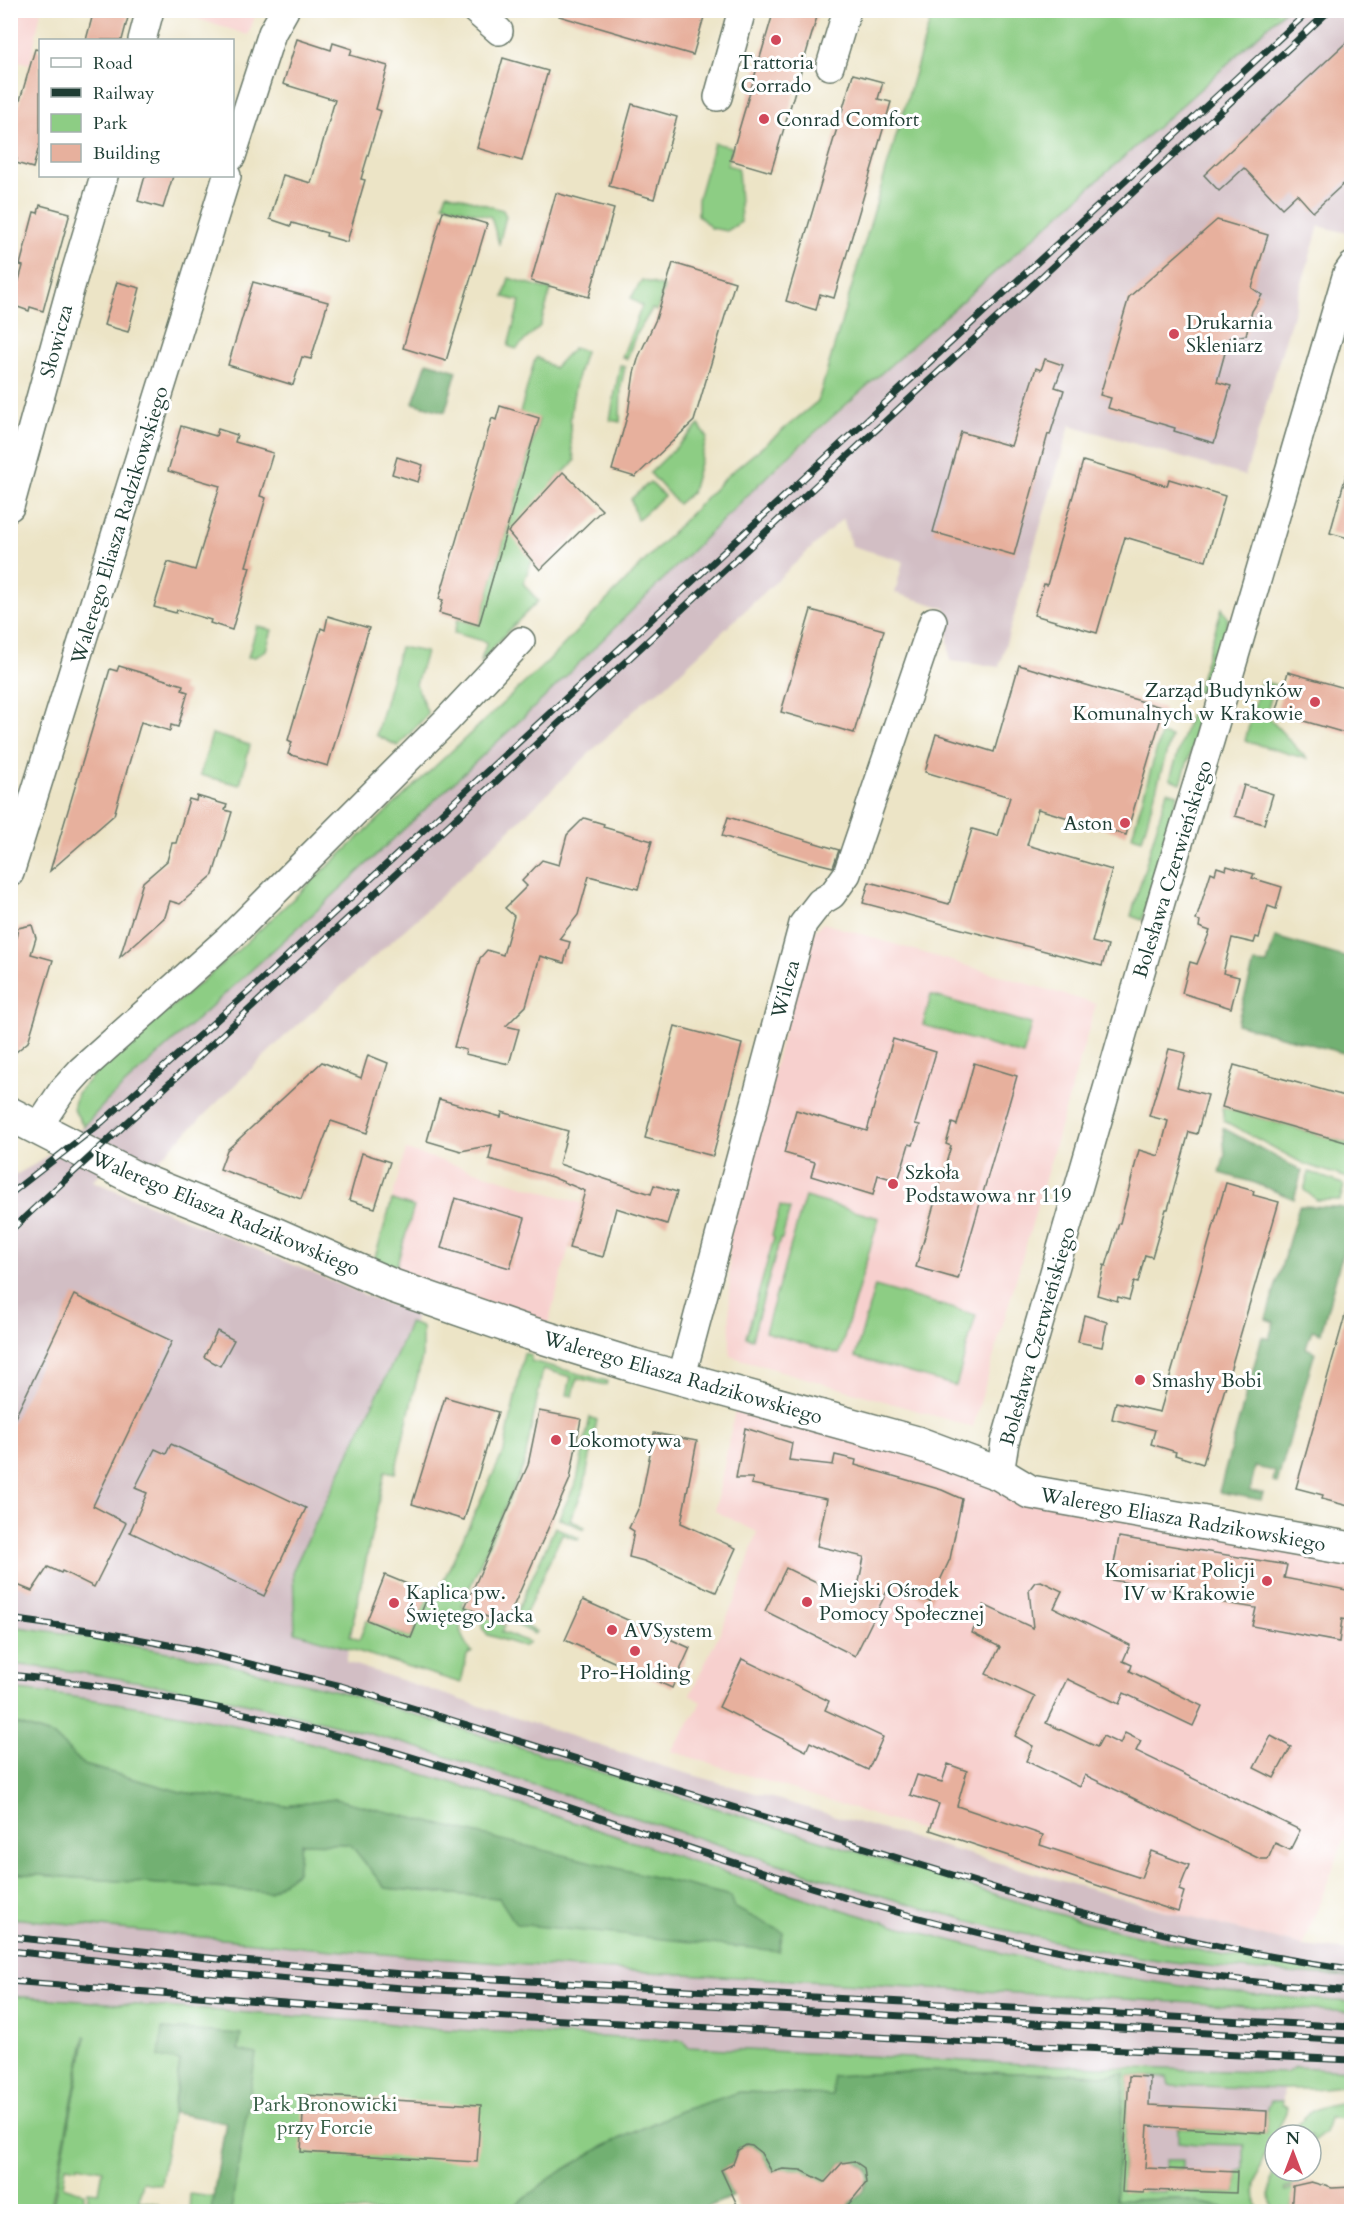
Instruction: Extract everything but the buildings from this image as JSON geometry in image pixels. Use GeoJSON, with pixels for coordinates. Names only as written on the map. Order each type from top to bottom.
{"type":"FeatureCollection","features":[{"type":"Feature","properties":{"kind":"street"},"geometry":{"type":"LineString","coordinates":[[142,39],[150,10]]}},
{"type":"Feature","properties":{"kind":"street"},"geometry":{"type":"LineString","coordinates":[[234,150],[272,33],[285,10]]}},
{"type":"Feature","properties":{"kind":"street"},"geometry":{"type":"LineString","coordinates":[[476,10],[499,31]]}},
{"type":"Feature","properties":{"kind":"street"},"geometry":{"type":"LineString","coordinates":[[718,97],[742,10]]}},
{"type":"Feature","properties":{"kind":"street"},"geometry":{"type":"LineString","coordinates":[[830,66],[847,10]]}},
{"type":"Feature","properties":{"kind":"street","name":"Słowicza"},"geometry":{"type":"LineString","coordinates":[[10,507],[104,177]]}},
{"type":"Feature","properties":{"kind":"street","name":"Walerego Eliasza Radzikowskiego"},"geometry":{"type":"LineString","coordinates":[[10,873],[227,177]]}},
{"type":"Feature","properties":{"kind":"street","name":"Bolesława Czerwieńskiego"},"geometry":{"type":"LineString","coordinates":[[1000,1474],[1005,1442],[1166,884],[1344,283],[1352,266]]}},
{"type":"Feature","properties":{"kind":"street","name":"Wilcza"},"geometry":{"type":"LineString","coordinates":[[681,1379],[803,924],[820,902],[832,895],[847,874],[933,621]]}},
{"type":"Feature","properties":{"kind":"street","name":"Walerego Eliasza Radzikowskiego"},"geometry":{"type":"LineString","coordinates":[[521,641],[446,721],[236,931],[81,1070],[62,1091],[24,1121],[135,1178],[277,1235],[393,1286],[539,1336],[681,1379],[917,1443],[1000,1474],[1030,1492],[1352,1550]]}},
{"type":"Feature","properties":{"kind":"shaded area"},"geometry":{"type":"Polygon","coordinates":[[[257,10],[248,35],[173,11],[257,10]]]}},
{"type":"Feature","properties":{"kind":"shaded area"},"geometry":{"type":"Polygon","coordinates":[[[10,11],[41,11],[30,64],[11,59],[10,11]]]}},
{"type":"Feature","properties":{"kind":"shaded area"},"geometry":{"type":"Polygon","coordinates":[[[1284,11],[1351,11],[1351,234],[1319,226],[1245,476],[1070,425],[999,667],[950,661],[945,608],[895,593],[903,561],[852,546],[843,518],[660,691],[647,698],[420,916],[282,1039],[151,1167],[121,1151],[93,1181],[382,1302],[416,1313],[346,1662],[665,1767],[1173,1913],[1303,1946],[1351,1951],[1351,2076],[1286,2073],[1282,2107],[1274,2123],[1263,2123],[1263,2144],[1256,2157],[1243,2211],[1115,2201],[1125,2073],[1155,2067],[1046,2065],[688,2047],[683,2041],[433,2029],[294,2017],[143,2027],[11,2028],[10,1178],[39,1162],[84,1126],[73,1109],[77,1093],[100,1068],[235,953],[1208,82],[1284,11]]]}},
{"type":"Feature","properties":{"kind":"shaded area","name":"Szkoła Podstawowa nr 119"},"geometry":{"type":"Polygon","coordinates":[[[823,923],[1096,1004],[973,1427],[730,1356],[729,1238],[809,936],[823,923]]]}},
{"type":"Feature","properties":{"kind":"shaded area"},"geometry":{"type":"Polygon","coordinates":[[[406,1150],[581,1203],[548,1324],[373,1264],[406,1150]]]}},
{"type":"Feature","properties":{"kind":"shaded area"},"geometry":{"type":"Polygon","coordinates":[[[736,1405],[1351,1558],[1351,1664],[1342,1704],[1351,1707],[1351,1821],[1303,1946],[1173,1913],[950,1838],[671,1751],[702,1702],[690,1695],[736,1598],[757,1532],[715,1511],[736,1405]]]}},
{"type":"Feature","properties":{"kind":"green space"},"geometry":{"type":"Polygon","coordinates":[[[933,11],[1284,11],[1208,82],[775,468],[544,698],[325,903],[107,1101],[84,1126],[73,1109],[77,1093],[100,1068],[235,953],[546,663],[727,476],[818,401],[933,11]]]}},
{"type":"Feature","properties":{"kind":"green space"},"geometry":{"type":"Polygon","coordinates":[[[714,143],[732,147],[727,165],[738,168],[741,222],[727,231],[711,228],[698,215],[698,199],[714,143]]]}},
{"type":"Feature","properties":{"kind":"green space"},"geometry":{"type":"Polygon","coordinates":[[[447,193],[503,210],[506,216],[499,244],[491,217],[443,204],[447,193]]]}},
{"type":"Feature","properties":{"kind":"green space"},"geometry":{"type":"Polygon","coordinates":[[[509,278],[551,290],[540,326],[516,349],[508,346],[520,301],[504,297],[509,278]]]}},
{"type":"Feature","properties":{"kind":"green space"},"geometry":{"type":"Polygon","coordinates":[[[642,280],[664,287],[657,311],[652,309],[635,337],[627,359],[622,357],[642,306],[631,298],[642,280]]]}},
{"type":"Feature","properties":{"kind":"green space"},"geometry":{"type":"Polygon","coordinates":[[[573,348],[585,351],[577,378],[570,420],[575,461],[553,483],[532,561],[523,583],[538,601],[480,663],[487,642],[454,633],[458,619],[479,625],[539,419],[520,413],[534,362],[537,357],[554,368],[573,348]]]}},
{"type":"Feature","properties":{"kind":"green space"},"geometry":{"type":"Polygon","coordinates":[[[427,362],[457,371],[445,412],[413,403],[427,362]]]}},
{"type":"Feature","properties":{"kind":"green space"},"geometry":{"type":"Polygon","coordinates":[[[620,365],[625,367],[621,386],[620,422],[610,420],[620,365]]]}},
{"type":"Feature","properties":{"kind":"green space"},"geometry":{"type":"Polygon","coordinates":[[[699,425],[707,437],[692,492],[678,504],[650,473],[699,425]]]}},
{"type":"Feature","properties":{"kind":"green space"},"geometry":{"type":"Polygon","coordinates":[[[650,482],[664,496],[637,520],[631,499],[650,482]]]}},
{"type":"Feature","properties":{"kind":"green space"},"geometry":{"type":"Polygon","coordinates":[[[1222,608],[1228,619],[1208,689],[1202,694],[1196,692],[1222,608]]]}},
{"type":"Feature","properties":{"kind":"green space"},"geometry":{"type":"Polygon","coordinates":[[[257,626],[272,630],[266,650],[255,657],[248,657],[257,626]]]}},
{"type":"Feature","properties":{"kind":"green space"},"geometry":{"type":"Polygon","coordinates":[[[400,647],[426,652],[416,684],[428,714],[398,746],[376,735],[400,647]]]}},
{"type":"Feature","properties":{"kind":"green space"},"geometry":{"type":"Polygon","coordinates":[[[1261,681],[1275,685],[1266,715],[1307,759],[1245,741],[1261,681]]]}},
{"type":"Feature","properties":{"kind":"green space"},"geometry":{"type":"Polygon","coordinates":[[[1191,711],[1199,714],[1200,721],[1181,783],[1170,779],[1191,711]]]}},
{"type":"Feature","properties":{"kind":"green space"},"geometry":{"type":"Polygon","coordinates":[[[212,734],[250,745],[240,785],[200,775],[212,734]]]}},
{"type":"Feature","properties":{"kind":"green space"},"geometry":{"type":"Polygon","coordinates":[[[1161,734],[1171,737],[1142,839],[1132,836],[1161,734]]]}},
{"type":"Feature","properties":{"kind":"green space"},"geometry":{"type":"Polygon","coordinates":[[[1167,791],[1178,794],[1142,920],[1131,916],[1167,791]]]}},
{"type":"Feature","properties":{"kind":"green space"},"geometry":{"type":"Polygon","coordinates":[[[1275,937],[1351,959],[1351,1055],[1237,1024],[1254,963],[1267,964],[1275,937]]]}},
{"type":"Feature","properties":{"kind":"green space"},"geometry":{"type":"Polygon","coordinates":[[[931,995],[1031,1024],[1023,1055],[923,1025],[931,995]]]}},
{"type":"Feature","properties":{"kind":"green space"},"geometry":{"type":"Polygon","coordinates":[[[1222,1107],[1351,1144],[1351,1179],[1304,1164],[1224,1121],[1222,1107]]]}},
{"type":"Feature","properties":{"kind":"green space"},"geometry":{"type":"Polygon","coordinates":[[[1223,1128],[1302,1171],[1294,1199],[1255,1183],[1220,1173],[1225,1155],[1223,1128]]]}},
{"type":"Feature","properties":{"kind":"green space"},"geometry":{"type":"Polygon","coordinates":[[[1309,1172],[1343,1184],[1340,1200],[1317,1200],[1304,1190],[1309,1172]]]}},
{"type":"Feature","properties":{"kind":"green space"},"geometry":{"type":"Polygon","coordinates":[[[805,1197],[879,1218],[839,1354],[765,1332],[805,1197]]]}},
{"type":"Feature","properties":{"kind":"green space"},"geometry":{"type":"Polygon","coordinates":[[[392,1200],[414,1207],[395,1271],[373,1264],[392,1200]]]}},
{"type":"Feature","properties":{"kind":"green space"},"geometry":{"type":"Polygon","coordinates":[[[780,1206],[790,1209],[752,1339],[746,1337],[774,1238],[772,1236],[780,1206]]]}},
{"type":"Feature","properties":{"kind":"green space"},"geometry":{"type":"Polygon","coordinates":[[[1299,1206],[1338,1207],[1351,1210],[1351,1222],[1321,1333],[1312,1330],[1306,1348],[1315,1352],[1277,1483],[1273,1482],[1275,1471],[1255,1467],[1250,1491],[1263,1493],[1261,1500],[1219,1492],[1262,1337],[1269,1339],[1274,1322],[1266,1319],[1299,1206]]]}},
{"type":"Feature","properties":{"kind":"green space"},"geometry":{"type":"Polygon","coordinates":[[[875,1286],[976,1315],[956,1386],[855,1357],[875,1286]]]}},
{"type":"Feature","properties":{"kind":"green space"},"geometry":{"type":"Polygon","coordinates":[[[409,1323],[422,1327],[422,1357],[395,1473],[385,1471],[350,1636],[359,1640],[367,1620],[411,1638],[429,1593],[436,1596],[504,1451],[524,1353],[531,1355],[531,1361],[607,1381],[606,1385],[577,1378],[573,1396],[567,1395],[571,1377],[543,1369],[524,1465],[462,1605],[505,1625],[502,1632],[529,1642],[522,1646],[488,1635],[482,1628],[482,1621],[462,1612],[461,1633],[472,1652],[467,1655],[461,1683],[295,1632],[293,1570],[397,1354],[409,1323]]]}},
{"type":"Feature","properties":{"kind":"green space"},"geometry":{"type":"Polygon","coordinates":[[[590,1417],[597,1420],[584,1488],[570,1520],[585,1527],[584,1529],[559,1518],[577,1480],[590,1417]]]}},
{"type":"Feature","properties":{"kind":"green space"},"geometry":{"type":"Polygon","coordinates":[[[555,1527],[579,1538],[578,1540],[562,1534],[521,1624],[537,1632],[535,1634],[512,1623],[555,1527]]]}},
{"type":"Feature","properties":{"kind":"green space"},"geometry":{"type":"Polygon","coordinates":[[[11,1626],[70,1634],[205,1659],[345,1693],[1087,1923],[1214,1954],[1351,1977],[1224,1968],[1129,1956],[1050,1940],[911,1905],[420,1748],[319,1720],[166,1686],[11,1664],[11,1626]]]}},
{"type":"Feature","properties":{"kind":"green space"},"geometry":{"type":"Polygon","coordinates":[[[11,1689],[174,1713],[270,1733],[353,1754],[518,1804],[762,1885],[979,1948],[1084,1970],[1191,1987],[1351,2002],[1351,2012],[526,1965],[332,1950],[11,1918],[10,1873],[269,1892],[297,1872],[301,1843],[351,1844],[385,1888],[499,1898],[779,1951],[783,1932],[335,1799],[286,1806],[181,1792],[84,1765],[54,1736],[11,1722],[11,1689]]]}},
{"type":"Feature","properties":{"kind":"green space"},"geometry":{"type":"Polygon","coordinates":[[[10,1722],[54,1736],[84,1765],[181,1792],[286,1806],[335,1799],[731,1896],[735,1908],[783,1932],[779,1951],[516,1924],[499,1898],[385,1888],[350,1844],[301,1843],[297,1872],[269,1892],[11,1873],[10,1722]]]}},
{"type":"Feature","properties":{"kind":"green space","name":"Park Bronowicki przy Forcie"},"geometry":{"type":"Polygon","coordinates":[[[10,1996],[374,2022],[433,2029],[683,2041],[688,2047],[1046,2065],[1286,2073],[1295,2067],[1351,2070],[1351,2085],[1314,2089],[1169,2085],[1167,2078],[1129,2076],[1122,2191],[1165,2193],[1166,2160],[1183,2160],[1183,2169],[1173,2169],[1173,2191],[1236,2193],[1237,2172],[1244,2169],[1244,2145],[1178,2142],[1178,2128],[1263,2133],[1263,2160],[1255,2191],[1258,2211],[1243,2211],[1179,2199],[1115,2201],[1124,2073],[1111,2075],[927,2071],[834,2076],[833,2095],[740,2092],[680,2111],[604,2146],[552,2177],[507,2211],[189,2212],[190,2194],[213,2197],[241,2035],[163,2029],[180,2061],[161,2185],[142,2182],[139,2200],[158,2204],[156,2211],[87,2211],[88,2191],[99,2192],[103,2170],[78,2165],[77,2168],[66,2166],[63,2186],[84,2193],[84,2211],[52,2211],[85,2036],[50,2211],[11,2211],[10,1996]]]}},
{"type":"Feature","properties":{"kind":"green space"},"geometry":{"type":"Polygon","coordinates":[[[162,2029],[241,2034],[238,2050],[256,2054],[231,2211],[211,2211],[226,2122],[173,2113],[180,2061],[159,2057],[162,2029]]]}},
{"type":"Feature","properties":{"kind":"green space"},"geometry":{"type":"Polygon","coordinates":[[[927,2071],[1111,2075],[1125,2073],[1115,2200],[1179,2199],[1243,2211],[854,2211],[848,2206],[864,2189],[868,2176],[861,2165],[852,2162],[842,2163],[824,2184],[800,2171],[772,2172],[758,2151],[748,2145],[738,2153],[733,2164],[721,2170],[733,2196],[699,2211],[507,2212],[552,2177],[604,2146],[680,2111],[740,2092],[832,2095],[833,2076],[927,2071]]]}},
{"type":"Feature","properties":{"kind":"green space","name":"Park Bronowicki przy Forcie"},"geometry":{"type":"Polygon","coordinates":[[[1271,2101],[1282,2101],[1282,2105],[1287,2108],[1281,2123],[1266,2123],[1267,2111],[1271,2101]]]}},
{"type":"Feature","properties":{"kind":"green space"},"geometry":{"type":"Polygon","coordinates":[[[1340,2103],[1351,2104],[1351,2119],[1329,2118],[1323,2134],[1323,2123],[1299,2123],[1311,2112],[1324,2106],[1340,2103]]]}},
{"type":"Feature","properties":{"kind":"green space"},"geometry":{"type":"Polygon","coordinates":[[[1271,2183],[1299,2183],[1285,2189],[1286,2191],[1298,2187],[1291,2211],[1274,2212],[1271,2183]]]}},
{"type":"Feature","properties":{"kind":"railway"},"geometry":{"type":"LineString","coordinates":[[10,1194],[102,1122],[256,985],[1310,10]]}},
{"type":"Feature","properties":{"kind":"railway"},"geometry":{"type":"LineString","coordinates":[[10,1231],[1330,10]]}},
{"type":"Feature","properties":{"kind":"railway"},"geometry":{"type":"LineString","coordinates":[[10,1619],[96,1631],[189,1649],[341,1686],[1030,1899],[1190,1940],[1352,1969]]}},
{"type":"Feature","properties":{"kind":"railway"},"geometry":{"type":"LineString","coordinates":[[10,1675],[178,1700],[344,1738],[474,1776],[796,1883],[982,1934],[1165,1970],[1290,1986],[1352,1991]]}},
{"type":"Feature","properties":{"kind":"railway"},"geometry":{"type":"LineString","coordinates":[[10,1937],[218,1959],[403,1974],[1352,2027]]}},
{"type":"Feature","properties":{"kind":"railway"},"geometry":{"type":"LineString","coordinates":[[10,1951],[216,1973],[402,1988],[1352,2041]]}},
{"type":"Feature","properties":{"kind":"railway"},"geometry":{"type":"LineString","coordinates":[[10,1981],[361,2009],[1061,2047],[1352,2060]]}},
{"type":"Feature","properties":{"kind":"place","name":"Trattoria Corrado"},"geometry":{"type":"Point","coordinates":[776,40]}},
{"type":"Feature","properties":{"kind":"place","name":"Conrad Comfort"},"geometry":{"type":"Point","coordinates":[764,119]}},
{"type":"Feature","properties":{"kind":"place","name":"Drukarnia Skleniarz"},"geometry":{"type":"Point","coordinates":[1174,334]}},
{"type":"Feature","properties":{"kind":"place","name":"Zarząd Budynków Komunalnych w Krakowie"},"geometry":{"type":"Point","coordinates":[1315,702]}},
{"type":"Feature","properties":{"kind":"place","name":"Aston"},"geometry":{"type":"Point","coordinates":[1125,823]}},
{"type":"Feature","properties":{"kind":"place","name":"Szkoła Podstawowa nr 119"},"geometry":{"type":"Point","coordinates":[893,1184]}},
{"type":"Feature","properties":{"kind":"place","name":"Smashy Bobi"},"geometry":{"type":"Point","coordinates":[1140,1380]}},
{"type":"Feature","properties":{"kind":"place","name":"Lokomotywa"},"geometry":{"type":"Point","coordinates":[556,1440]}},
{"type":"Feature","properties":{"kind":"place","name":"Komisariat Policji IV w Krakowie"},"geometry":{"type":"Point","coordinates":[1267,1581]}},
{"type":"Feature","properties":{"kind":"place","name":"Miejski Ośrodek Pomocy Społecznej"},"geometry":{"type":"Point","coordinates":[807,1602]}},
{"type":"Feature","properties":{"kind":"place","name":"Kaplica pw. Świętego Jacka"},"geometry":{"type":"Point","coordinates":[394,1603]}},
{"type":"Feature","properties":{"kind":"place","name":"AVSystem"},"geometry":{"type":"Point","coordinates":[612,1630]}},
{"type":"Feature","properties":{"kind":"place","name":"Pro-Holding"},"geometry":{"type":"Point","coordinates":[635,1651]}}]}
